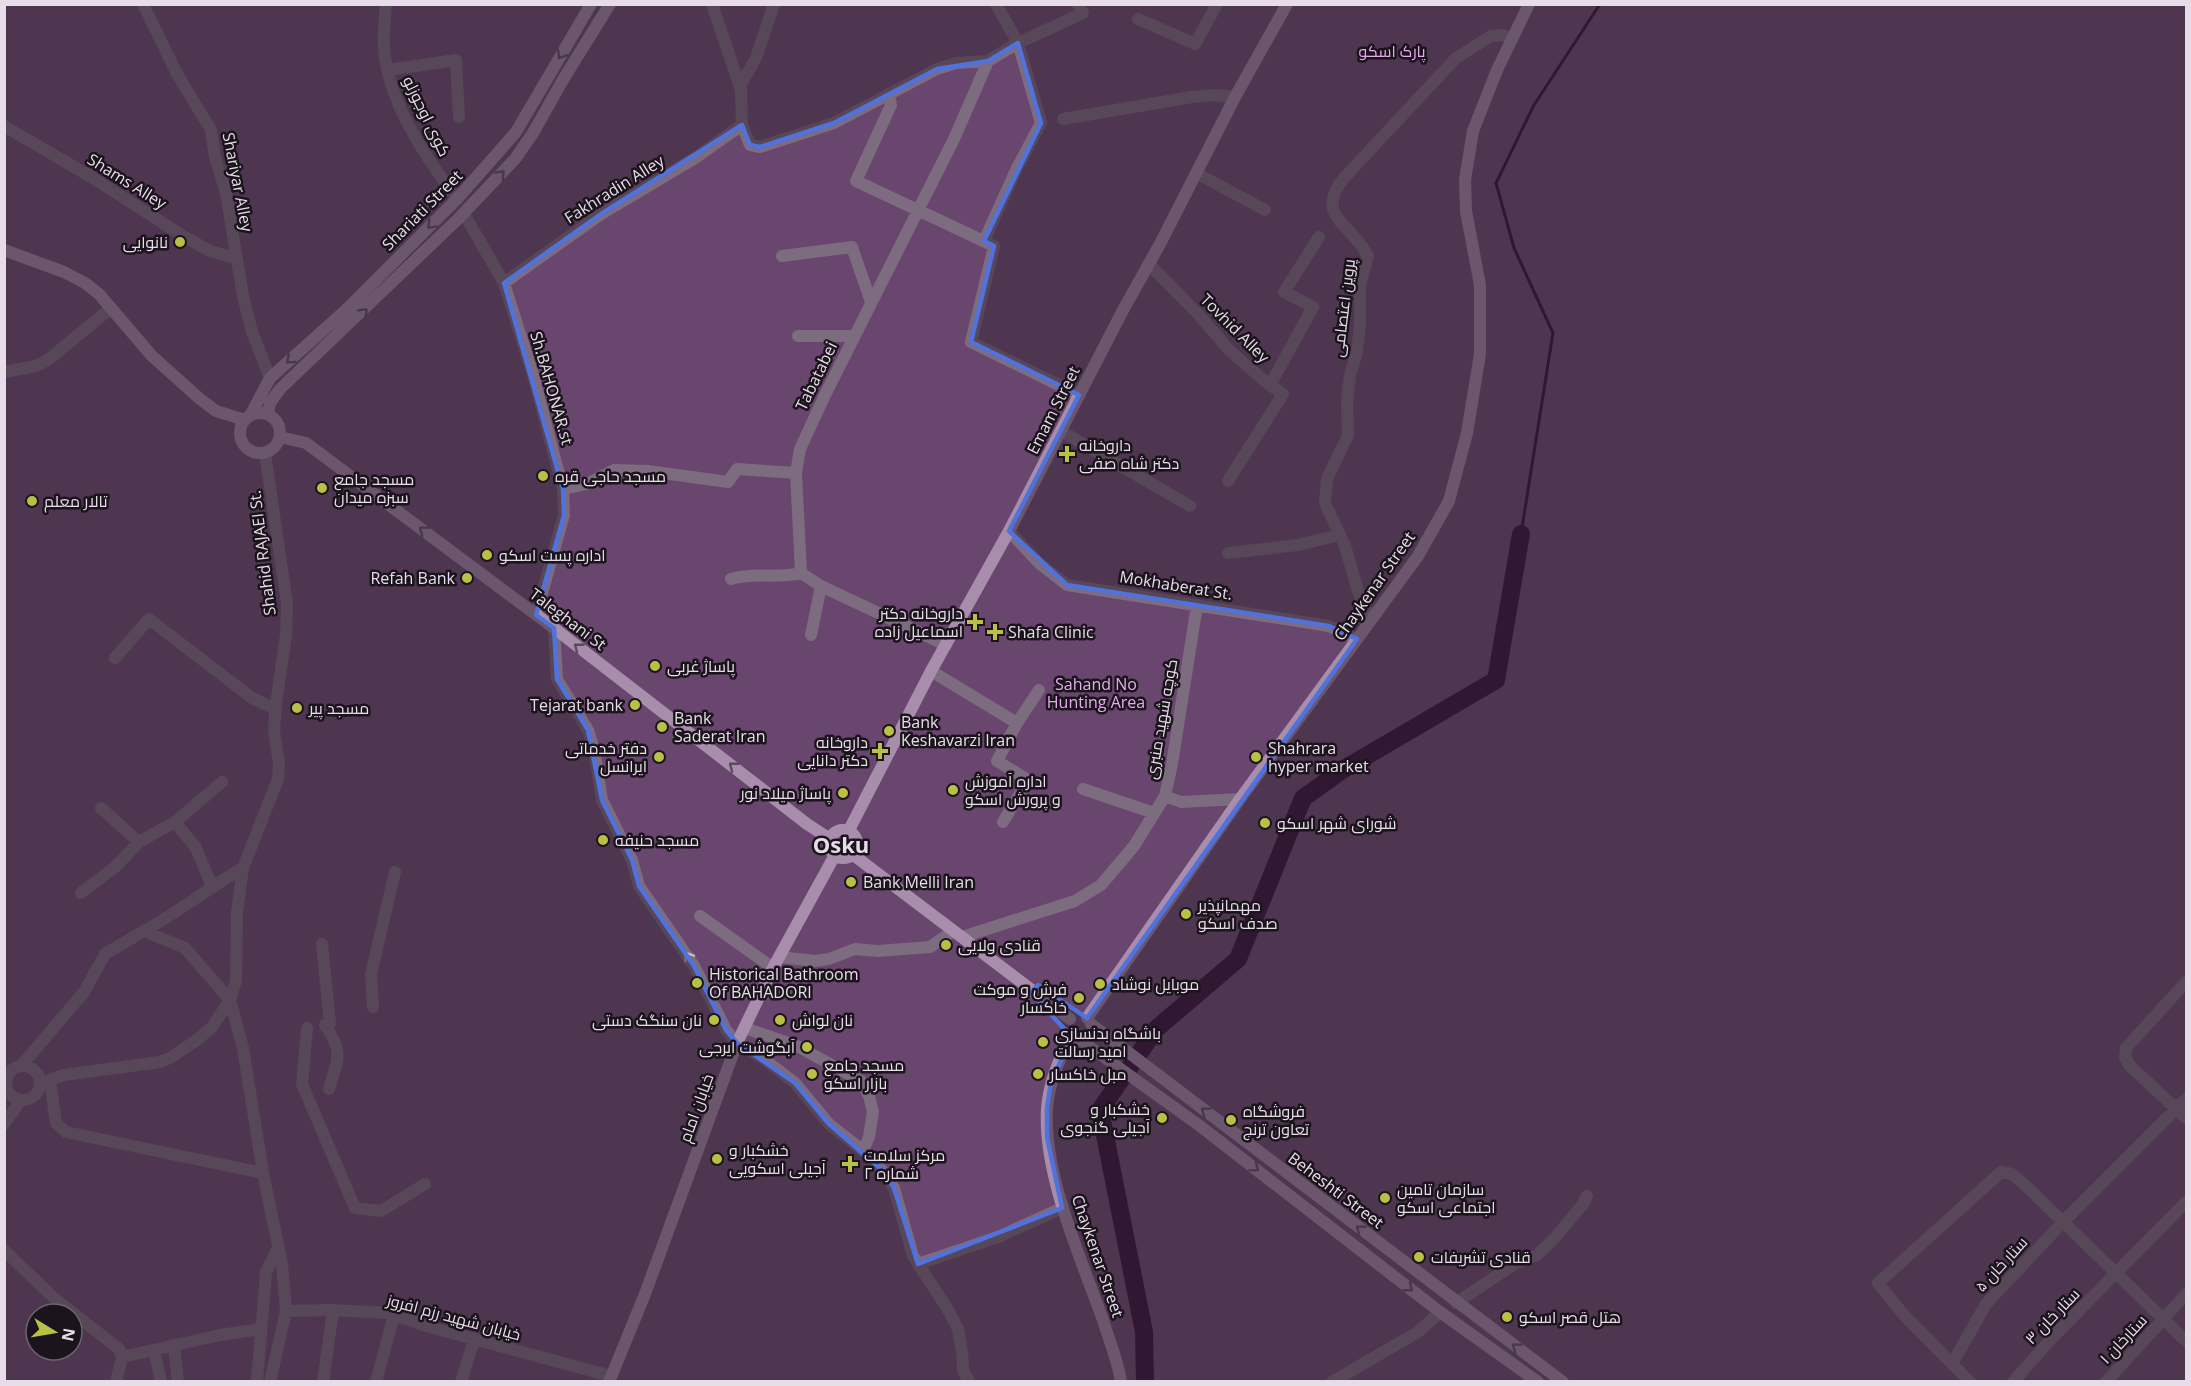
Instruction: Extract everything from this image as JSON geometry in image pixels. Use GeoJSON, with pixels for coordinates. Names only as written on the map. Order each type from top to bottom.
{"type":"FeatureCollection","features":[{"type":"Feature","properties":{"kind":"main road","name":"Shariati Street"},"geometry":{"type":"LineString","coordinates":[[268,414],[270,403],[280,389],[464,214],[515,159],[610,4]]}},
{"type":"Feature","properties":{"kind":"main road","name":"Emam Street"},"geometry":{"type":"LineString","coordinates":[[848,832],[931,671],[1009,531],[1235,97],[1287,4]]}},
{"type":"Feature","properties":{"kind":"main road","name":"Chaykenar Street"},"geometry":{"type":"LineString","coordinates":[[1089,1021],[1240,800],[1418,556],[1449,501],[1467,433],[1480,354],[1480,285],[1466,211],[1465,180],[1473,131],[1497,69],[1529,4]]}},
{"type":"Feature","properties":{"kind":"main road","name":"Shariati Street"},"geometry":{"type":"LineString","coordinates":[[247,418],[270,378],[347,309],[457,199],[516,132],[589,8]]}},
{"type":"Feature","properties":{"kind":"main road"},"geometry":{"type":"LineString","coordinates":[[589,8],[600,20]]}},
{"type":"Feature","properties":{"kind":"main road"},"geometry":{"type":"LineString","coordinates":[[4,250],[64,272],[99,294],[152,356],[216,411],[247,418],[259,413],[268,414],[278,423],[280,437],[275,447],[265,453],[252,452],[242,444],[240,431],[247,418]]}},
{"type":"Feature","properties":{"kind":"main road","name":"Taleghani St"},"geometry":{"type":"LineString","coordinates":[[280,437],[306,443],[554,628],[807,824],[830,839]]}},
{"type":"Feature","properties":{"kind":"main road"},"geometry":{"type":"LineString","coordinates":[[839,831],[848,832],[856,842],[852,854],[844,858],[835,855],[830,848],[830,839],[839,831]]}},
{"type":"Feature","properties":{"kind":"main road"},"geometry":{"type":"LineString","coordinates":[[852,854],[1070,1019]]}},
{"type":"Feature","properties":{"kind":"main road","name":"خیابان امام"},"geometry":{"type":"LineString","coordinates":[[610,1379],[645,1294],[737,1043],[776,962],[835,855]]}},
{"type":"Feature","properties":{"kind":"main road"},"geometry":{"type":"LineString","coordinates":[[1076,1015],[1089,1021],[1089,1035],[1076,1038],[1067,1027],[1070,1019],[1076,1015]]}},
{"type":"Feature","properties":{"kind":"main road","name":"Beheshti Street"},"geometry":{"type":"LineString","coordinates":[[1089,1021],[1150,1070],[1563,1382]]}},
{"type":"Feature","properties":{"kind":"main road","name":"Chaykenar Street"},"geometry":{"type":"LineString","coordinates":[[1076,1038],[1063,1051],[1051,1082],[1047,1108],[1047,1137],[1062,1208],[1106,1331],[1121,1382]]}},
{"type":"Feature","properties":{"kind":"main road","name":"Beheshti Street"},"geometry":{"type":"LineString","coordinates":[[1076,1038],[1200,1126],[1440,1312],[1538,1382]]}},
{"type":"Feature","properties":{"kind":"street","name":"Shariyar Alley"},"geometry":{"type":"LineString","coordinates":[[143,4],[177,74],[212,130],[215,157],[226,193],[235,258],[252,332],[270,378]]}},
{"type":"Feature","properties":{"kind":"street","name":"کوی اوجوزلو"},"geometry":{"type":"LineString","coordinates":[[386,4],[384,47],[389,78],[404,115],[435,170],[457,199]]}},
{"type":"Feature","properties":{"kind":"street"},"geometry":{"type":"LineString","coordinates":[[712,4],[740,86],[742,124],[750,145],[760,147],[834,123],[937,69],[956,63],[988,61],[1018,43],[1083,13],[1078,4]]}},
{"type":"Feature","properties":{"kind":"street"},"geometry":{"type":"LineString","coordinates":[[740,86],[756,58],[774,4]]}},
{"type":"Feature","properties":{"kind":"street"},"geometry":{"type":"LineString","coordinates":[[996,4],[1018,43],[1041,123],[1017,168],[989,244],[971,342],[1079,395]]}},
{"type":"Feature","properties":{"kind":"street"},"geometry":{"type":"LineString","coordinates":[[1138,19],[1195,44],[1217,4]]}},
{"type":"Feature","properties":{"kind":"street","name":"پروین اعتصامی"},"geometry":{"type":"LineString","coordinates":[[1370,620],[1358,591],[1345,546],[1325,503],[1327,479],[1348,435],[1347,401],[1350,375],[1357,352],[1360,285],[1368,256],[1363,245],[1333,213],[1331,200],[1336,189],[1456,58],[1491,36],[1503,35],[1512,39]]}},
{"type":"Feature","properties":{"kind":"street"},"geometry":{"type":"LineString","coordinates":[[388,70],[456,60],[459,117]]}},
{"type":"Feature","properties":{"kind":"street","name":"Tabatabei"},"geometry":{"type":"LineString","coordinates":[[801,573],[796,473],[800,448],[954,139],[988,61]]}},
{"type":"Feature","properties":{"kind":"street"},"geometry":{"type":"LineString","coordinates":[[889,95],[891,105],[856,181],[989,244]]}},
{"type":"Feature","properties":{"kind":"street"},"geometry":{"type":"LineString","coordinates":[[1063,119],[1214,95],[1235,97]]}},
{"type":"Feature","properties":{"kind":"street","name":"Fakhradin Alley"},"geometry":{"type":"LineString","coordinates":[[504,283],[601,214],[695,158],[742,124]]}},
{"type":"Feature","properties":{"kind":"street","name":"Shams Alley"},"geometry":{"type":"LineString","coordinates":[[4,126],[93,178],[183,236],[210,251],[235,258]]}},
{"type":"Feature","properties":{"kind":"street"},"geometry":{"type":"LineString","coordinates":[[1196,173],[1265,210]]}},
{"type":"Feature","properties":{"kind":"street","name":"Sh.BAHONAR.st"},"geometry":{"type":"LineString","coordinates":[[464,214],[504,283],[563,489],[564,515],[536,615]]}},
{"type":"Feature","properties":{"kind":"street","name":"Tovhid Alley"},"geometry":{"type":"LineString","coordinates":[[1149,264],[1199,315],[1230,351],[1267,383],[1274,378],[1313,307],[1284,292],[1319,237]]}},
{"type":"Feature","properties":{"kind":"street"},"geometry":{"type":"LineString","coordinates":[[782,256],[852,247],[872,303]]}},
{"type":"Feature","properties":{"kind":"street"},"geometry":{"type":"LineString","coordinates":[[7,369],[36,366],[48,360],[111,308]]}},
{"type":"Feature","properties":{"kind":"street"},"geometry":{"type":"LineString","coordinates":[[798,336],[854,336]]}},
{"type":"Feature","properties":{"kind":"street"},"geometry":{"type":"LineString","coordinates":[[1228,481],[1283,394],[1267,383]]}},
{"type":"Feature","properties":{"kind":"street"},"geometry":{"type":"LineString","coordinates":[[1061,430],[1190,506]]}},
{"type":"Feature","properties":{"kind":"street","name":"Shahid RAJAEI St."},"geometry":{"type":"LineString","coordinates":[[230,1000],[236,981],[237,912],[243,868],[269,807],[278,779],[279,764],[274,731],[275,710],[286,635],[287,604],[265,453]]}},
{"type":"Feature","properties":{"kind":"street"},"geometry":{"type":"LineString","coordinates":[[563,489],[587,484],[614,471],[648,471],[728,482],[737,469],[796,473]]}},
{"type":"Feature","properties":{"kind":"street","name":"Mokhaberat St."},"geometry":{"type":"LineString","coordinates":[[1009,531],[1039,563],[1067,585],[1329,626],[1357,639]]}},
{"type":"Feature","properties":{"kind":"street"},"geometry":{"type":"LineString","coordinates":[[1228,553],[1298,545],[1339,535]]}},
{"type":"Feature","properties":{"kind":"street"},"geometry":{"type":"LineString","coordinates":[[731,579],[741,576],[786,577],[801,573],[821,586],[946,645]]}},
{"type":"Feature","properties":{"kind":"street"},"geometry":{"type":"LineString","coordinates":[[811,635],[821,586]]}},
{"type":"Feature","properties":{"kind":"street","name":"کوچه شهید منبری"},"geometry":{"type":"LineString","coordinates":[[776,962],[822,960],[841,956],[855,949],[878,951],[930,946],[957,934],[1075,901],[1101,885],[1134,846],[1164,796],[1172,764],[1197,605]]}},
{"type":"Feature","properties":{"kind":"street"},"geometry":{"type":"LineString","coordinates":[[115,658],[149,619],[252,698],[275,710]]}},
{"type":"Feature","properties":{"kind":"street"},"geometry":{"type":"LineString","coordinates":[[554,628],[557,679],[588,730],[594,749],[602,800],[632,860],[639,886],[694,966],[726,1030],[737,1043],[761,1057],[795,1083],[829,1124],[863,1151],[882,1170],[894,1188],[913,1256],[948,1308],[958,1329],[963,1370],[967,1381]]}},
{"type":"Feature","properties":{"kind":"street"},"geometry":{"type":"LineString","coordinates":[[931,671],[1017,723]]}},
{"type":"Feature","properties":{"kind":"street"},"geometry":{"type":"LineString","coordinates":[[1004,822],[1028,780],[997,760],[1017,723],[1039,690]]}},
{"type":"Feature","properties":{"kind":"street"},"geometry":{"type":"LineString","coordinates":[[81,893],[115,867],[139,842],[175,822],[222,782]]}},
{"type":"Feature","properties":{"kind":"street"},"geometry":{"type":"LineString","coordinates":[[1083,789],[1154,813]]}},
{"type":"Feature","properties":{"kind":"street"},"geometry":{"type":"LineString","coordinates":[[1164,796],[1182,802],[1240,800]]}},
{"type":"Feature","properties":{"kind":"street"},"geometry":{"type":"LineString","coordinates":[[101,808],[139,842]]}},
{"type":"Feature","properties":{"kind":"street"},"geometry":{"type":"LineString","coordinates":[[175,822],[196,848],[212,886]]}},
{"type":"Feature","properties":{"kind":"street"},"geometry":{"type":"LineString","coordinates":[[21,1100],[6,1092],[8,1075],[12,1070],[21,1066],[84,992],[105,954],[173,915],[212,886],[243,868]]}},
{"type":"Feature","properties":{"kind":"street"},"geometry":{"type":"LineString","coordinates":[[374,1007],[371,974],[395,873]]}},
{"type":"Feature","properties":{"kind":"street"},"geometry":{"type":"LineString","coordinates":[[700,916],[776,962]]}},
{"type":"Feature","properties":{"kind":"street"},"geometry":{"type":"LineString","coordinates":[[144,931],[185,948],[230,1000],[243,1048],[263,1173],[282,1264],[286,1311],[270,1382]]}},
{"type":"Feature","properties":{"kind":"street"},"geometry":{"type":"LineString","coordinates":[[322,944],[328,1024],[340,1053],[328,1089]]}},
{"type":"Feature","properties":{"kind":"street"},"geometry":{"type":"LineString","coordinates":[[2187,982],[2126,1048],[2125,1057],[2130,1066],[2187,1118]]}},
{"type":"Feature","properties":{"kind":"street"},"geometry":{"type":"LineString","coordinates":[[4,1124],[21,1100],[36,1094],[45,1081],[64,1075],[159,1062],[170,1058],[212,1027],[230,1000]]}},
{"type":"Feature","properties":{"kind":"street"},"geometry":{"type":"LineString","coordinates":[[307,1028],[302,1084],[355,1208],[381,1211],[425,1184]]}},
{"type":"Feature","properties":{"kind":"street"},"geometry":{"type":"LineString","coordinates":[[745,1028],[797,1046],[861,1082],[869,1096],[873,1112],[869,1137],[863,1151]]}},
{"type":"Feature","properties":{"kind":"street"},"geometry":{"type":"LineString","coordinates":[[21,1066],[32,1068],[45,1081],[56,1123],[66,1132],[263,1173]]}},
{"type":"Feature","properties":{"kind":"street","name":"ستار خان ۵"},"geometry":{"type":"LineString","coordinates":[[1952,1364],[1986,1304],[2063,1222],[2187,1099]]}},
{"type":"Feature","properties":{"kind":"street"},"geometry":{"type":"LineString","coordinates":[[1963,1379],[1878,1283],[2001,1172],[2012,1174],[2024,1184],[2187,1341]]}},
{"type":"Feature","properties":{"kind":"street"},"geometry":{"type":"LineString","coordinates":[[1456,1303],[1516,1263],[1537,1255],[1554,1239],[1587,1196]]}},
{"type":"Feature","properties":{"kind":"street","name":"ستار خان ۳"},"geometry":{"type":"LineString","coordinates":[[2013,1382],[2053,1337],[2187,1202]]}},
{"type":"Feature","properties":{"kind":"street"},"geometry":{"type":"LineString","coordinates":[[918,1264],[998,1237],[1062,1208]]}},
{"type":"Feature","properties":{"kind":"street"},"geometry":{"type":"LineString","coordinates":[[257,1382],[266,1272],[278,1248]]}},
{"type":"Feature","properties":{"kind":"street"},"geometry":{"type":"LineString","coordinates":[[4,1250],[55,1299],[119,1349],[122,1357],[116,1382]]}},
{"type":"Feature","properties":{"kind":"street","name":"ستارخان ۱"},"geometry":{"type":"LineString","coordinates":[[2106,1382],[2187,1294]]}},
{"type":"Feature","properties":{"kind":"street"},"geometry":{"type":"LineString","coordinates":[[323,1382],[333,1310]]}},
{"type":"Feature","properties":{"kind":"street","name":"خیابان شهید رزم افروز"},"geometry":{"type":"LineString","coordinates":[[286,1311],[333,1310],[394,1315],[610,1379]]}},
{"type":"Feature","properties":{"kind":"street"},"geometry":{"type":"LineString","coordinates":[[1332,1382],[1418,1332],[1440,1312]]}},
{"type":"Feature","properties":{"kind":"street"},"geometry":{"type":"LineString","coordinates":[[375,1382],[394,1315]]}},
{"type":"Feature","properties":{"kind":"street"},"geometry":{"type":"LineString","coordinates":[[122,1357],[220,1335],[261,1329]]}},
{"type":"Feature","properties":{"kind":"street"},"geometry":{"type":"LineString","coordinates":[[461,1382],[474,1340]]}},
{"type":"Feature","properties":{"kind":"street"},"geometry":{"type":"LineString","coordinates":[[174,1345],[178,1382]]}},
{"type":"Feature","properties":{"kind":"street"},"geometry":{"type":"LineString","coordinates":[[153,1350],[161,1382]]}},
{"type":"Feature","properties":{"kind":"highlighted area"},"geometry":{"type":"Polygon","coordinates":[[[1018,43],[1041,123],[984,241],[994,246],[971,342],[1079,395],[1009,531],[1067,585],[1329,626],[1357,639],[1087,1018],[1038,985],[1031,993],[1072,1037],[1051,1082],[1047,1108],[1047,1137],[1062,1208],[918,1264],[894,1188],[882,1170],[829,1124],[795,1083],[737,1043],[726,1030],[694,966],[639,886],[632,860],[602,800],[588,730],[557,679],[554,628],[536,615],[564,515],[563,489],[504,283],[601,214],[742,125],[750,145],[760,147],[834,123],[937,69],[988,61],[1018,43]]]}},
{"type":"Feature","properties":{"kind":"green space","name":"Sahand No Hunting Area"},"geometry":{"type":"Polygon","coordinates":[[[5,5],[2186,5],[2186,1381],[5,1382],[5,5]]]}},
{"type":"Feature","properties":{"kind":"waterway"},"geometry":{"type":"LineString","coordinates":[[1521,534],[1553,333],[1514,248],[1496,183],[1534,105],[1600,4]]}},
{"type":"Feature","properties":{"kind":"waterway"},"geometry":{"type":"LineString","coordinates":[[1145,1382],[1144,1332],[1100,1110],[1156,1029],[1238,959],[1303,798],[1344,769],[1496,680],[1521,534]]}},
{"type":"Feature","properties":{"kind":"place","name":"نانوایی"},"geometry":{"type":"Point","coordinates":[180,242]}},
{"type":"Feature","properties":{"kind":"place","name":"داروخانه دکتر شاه صفی"},"geometry":{"type":"Point","coordinates":[1067,454]}},
{"type":"Feature","properties":{"kind":"place","name":"مسجد حاجی قره"},"geometry":{"type":"Point","coordinates":[543,476]}},
{"type":"Feature","properties":{"kind":"place","name":"مسجد جامع سبزه میدان"},"geometry":{"type":"Point","coordinates":[322,488]}},
{"type":"Feature","properties":{"kind":"place","name":"تالار معلم"},"geometry":{"type":"Point","coordinates":[32,501]}},
{"type":"Feature","properties":{"kind":"place","name":"اداره پست اسکو"},"geometry":{"type":"Point","coordinates":[487,555]}},
{"type":"Feature","properties":{"kind":"place","name":"Refah Bank"},"geometry":{"type":"Point","coordinates":[467,578]}},
{"type":"Feature","properties":{"kind":"place","name":"داروخانه دکتر اسماعیل زاده"},"geometry":{"type":"Point","coordinates":[975,622]}},
{"type":"Feature","properties":{"kind":"place","name":"Shafa Clinic"},"geometry":{"type":"Point","coordinates":[995,632]}},
{"type":"Feature","properties":{"kind":"place","name":"پاساژ غربی"},"geometry":{"type":"Point","coordinates":[655,666]}},
{"type":"Feature","properties":{"kind":"place","name":"Tejarat bank"},"geometry":{"type":"Point","coordinates":[635,705]}},
{"type":"Feature","properties":{"kind":"place","name":"مسجد پیر"},"geometry":{"type":"Point","coordinates":[297,708]}},
{"type":"Feature","properties":{"kind":"place","name":"Bank Saderat Iran"},"geometry":{"type":"Point","coordinates":[662,727]}},
{"type":"Feature","properties":{"kind":"place","name":"Bank Keshavarzi Iran"},"geometry":{"type":"Point","coordinates":[889,731]}},
{"type":"Feature","properties":{"kind":"place","name":"داروخانه دکتر دانایی"},"geometry":{"type":"Point","coordinates":[880,751]}},
{"type":"Feature","properties":{"kind":"place","name":"دفتر خدماتی ایرانسل"},"geometry":{"type":"Point","coordinates":[659,757]}},
{"type":"Feature","properties":{"kind":"place","name":"Shahrara hyper market"},"geometry":{"type":"Point","coordinates":[1256,757]}},
{"type":"Feature","properties":{"kind":"place","name":"اداره آموزش و پرورش اسکو"},"geometry":{"type":"Point","coordinates":[953,790]}},
{"type":"Feature","properties":{"kind":"place","name":"پاساژ میلاد نور"},"geometry":{"type":"Point","coordinates":[843,793]}},
{"type":"Feature","properties":{"kind":"place","name":"شورای شهر اسکو"},"geometry":{"type":"Point","coordinates":[1265,823]}},
{"type":"Feature","properties":{"kind":"place","name":"مسجد حنیفه"},"geometry":{"type":"Point","coordinates":[603,840]}},
{"type":"Feature","properties":{"kind":"place","name":"Bank Melli Iran"},"geometry":{"type":"Point","coordinates":[851,882]}},
{"type":"Feature","properties":{"kind":"place","name":"مهمانپذیر صدف اسکو"},"geometry":{"type":"Point","coordinates":[1186,914]}},
{"type":"Feature","properties":{"kind":"place","name":"قنادی ولایی"},"geometry":{"type":"Point","coordinates":[946,945]}},
{"type":"Feature","properties":{"kind":"place","name":"Historical Bathroom Of BAHADORI"},"geometry":{"type":"Point","coordinates":[697,983]}},
{"type":"Feature","properties":{"kind":"place","name":"موبایل نوشاد"},"geometry":{"type":"Point","coordinates":[1100,984]}},
{"type":"Feature","properties":{"kind":"place","name":"فرش و موکت خاکسار"},"geometry":{"type":"Point","coordinates":[1079,998]}},
{"type":"Feature","properties":{"kind":"place","name":"نان سنگک دستی"},"geometry":{"type":"Point","coordinates":[714,1020]}},
{"type":"Feature","properties":{"kind":"place","name":"نان لواش"},"geometry":{"type":"Point","coordinates":[780,1020]}},
{"type":"Feature","properties":{"kind":"place","name":"باشگاه بدنسازی امید رسالت"},"geometry":{"type":"Point","coordinates":[1043,1042]}},
{"type":"Feature","properties":{"kind":"place","name":"آبگوشت ایرجی"},"geometry":{"type":"Point","coordinates":[807,1047]}},
{"type":"Feature","properties":{"kind":"place","name":"مسجد جامع بازار اسکو"},"geometry":{"type":"Point","coordinates":[812,1074]}},
{"type":"Feature","properties":{"kind":"place","name":"مبل خاکسار"},"geometry":{"type":"Point","coordinates":[1038,1074]}},
{"type":"Feature","properties":{"kind":"place","name":"خشکبار و آجیلی گنجوی"},"geometry":{"type":"Point","coordinates":[1162,1118]}},
{"type":"Feature","properties":{"kind":"place","name":"فروشگاه تعاون ترنج"},"geometry":{"type":"Point","coordinates":[1231,1120]}},
{"type":"Feature","properties":{"kind":"place","name":"خشکبار و آجیلی اسکویی"},"geometry":{"type":"Point","coordinates":[717,1159]}},
{"type":"Feature","properties":{"kind":"place","name":"مرکز سلامت شماره ۲"},"geometry":{"type":"Point","coordinates":[850,1164]}},
{"type":"Feature","properties":{"kind":"place","name":"سازمان تامین اجتماعی اسکو"},"geometry":{"type":"Point","coordinates":[1385,1198]}},
{"type":"Feature","properties":{"kind":"place","name":"قنادی تشریفات"},"geometry":{"type":"Point","coordinates":[1419,1257]}},
{"type":"Feature","properties":{"kind":"place","name":"هتل قصر اسکو"},"geometry":{"type":"Point","coordinates":[1507,1317]}},
{"type":"Feature","properties":{"kind":"district","name":"Osku"},"geometry":{"type":"Point","coordinates":[841,845]}},
{"type":"Feature","properties":{"kind":"park label","name":"پارک اسکو"},"geometry":{"type":"Point","coordinates":[1392,51]}}]}
